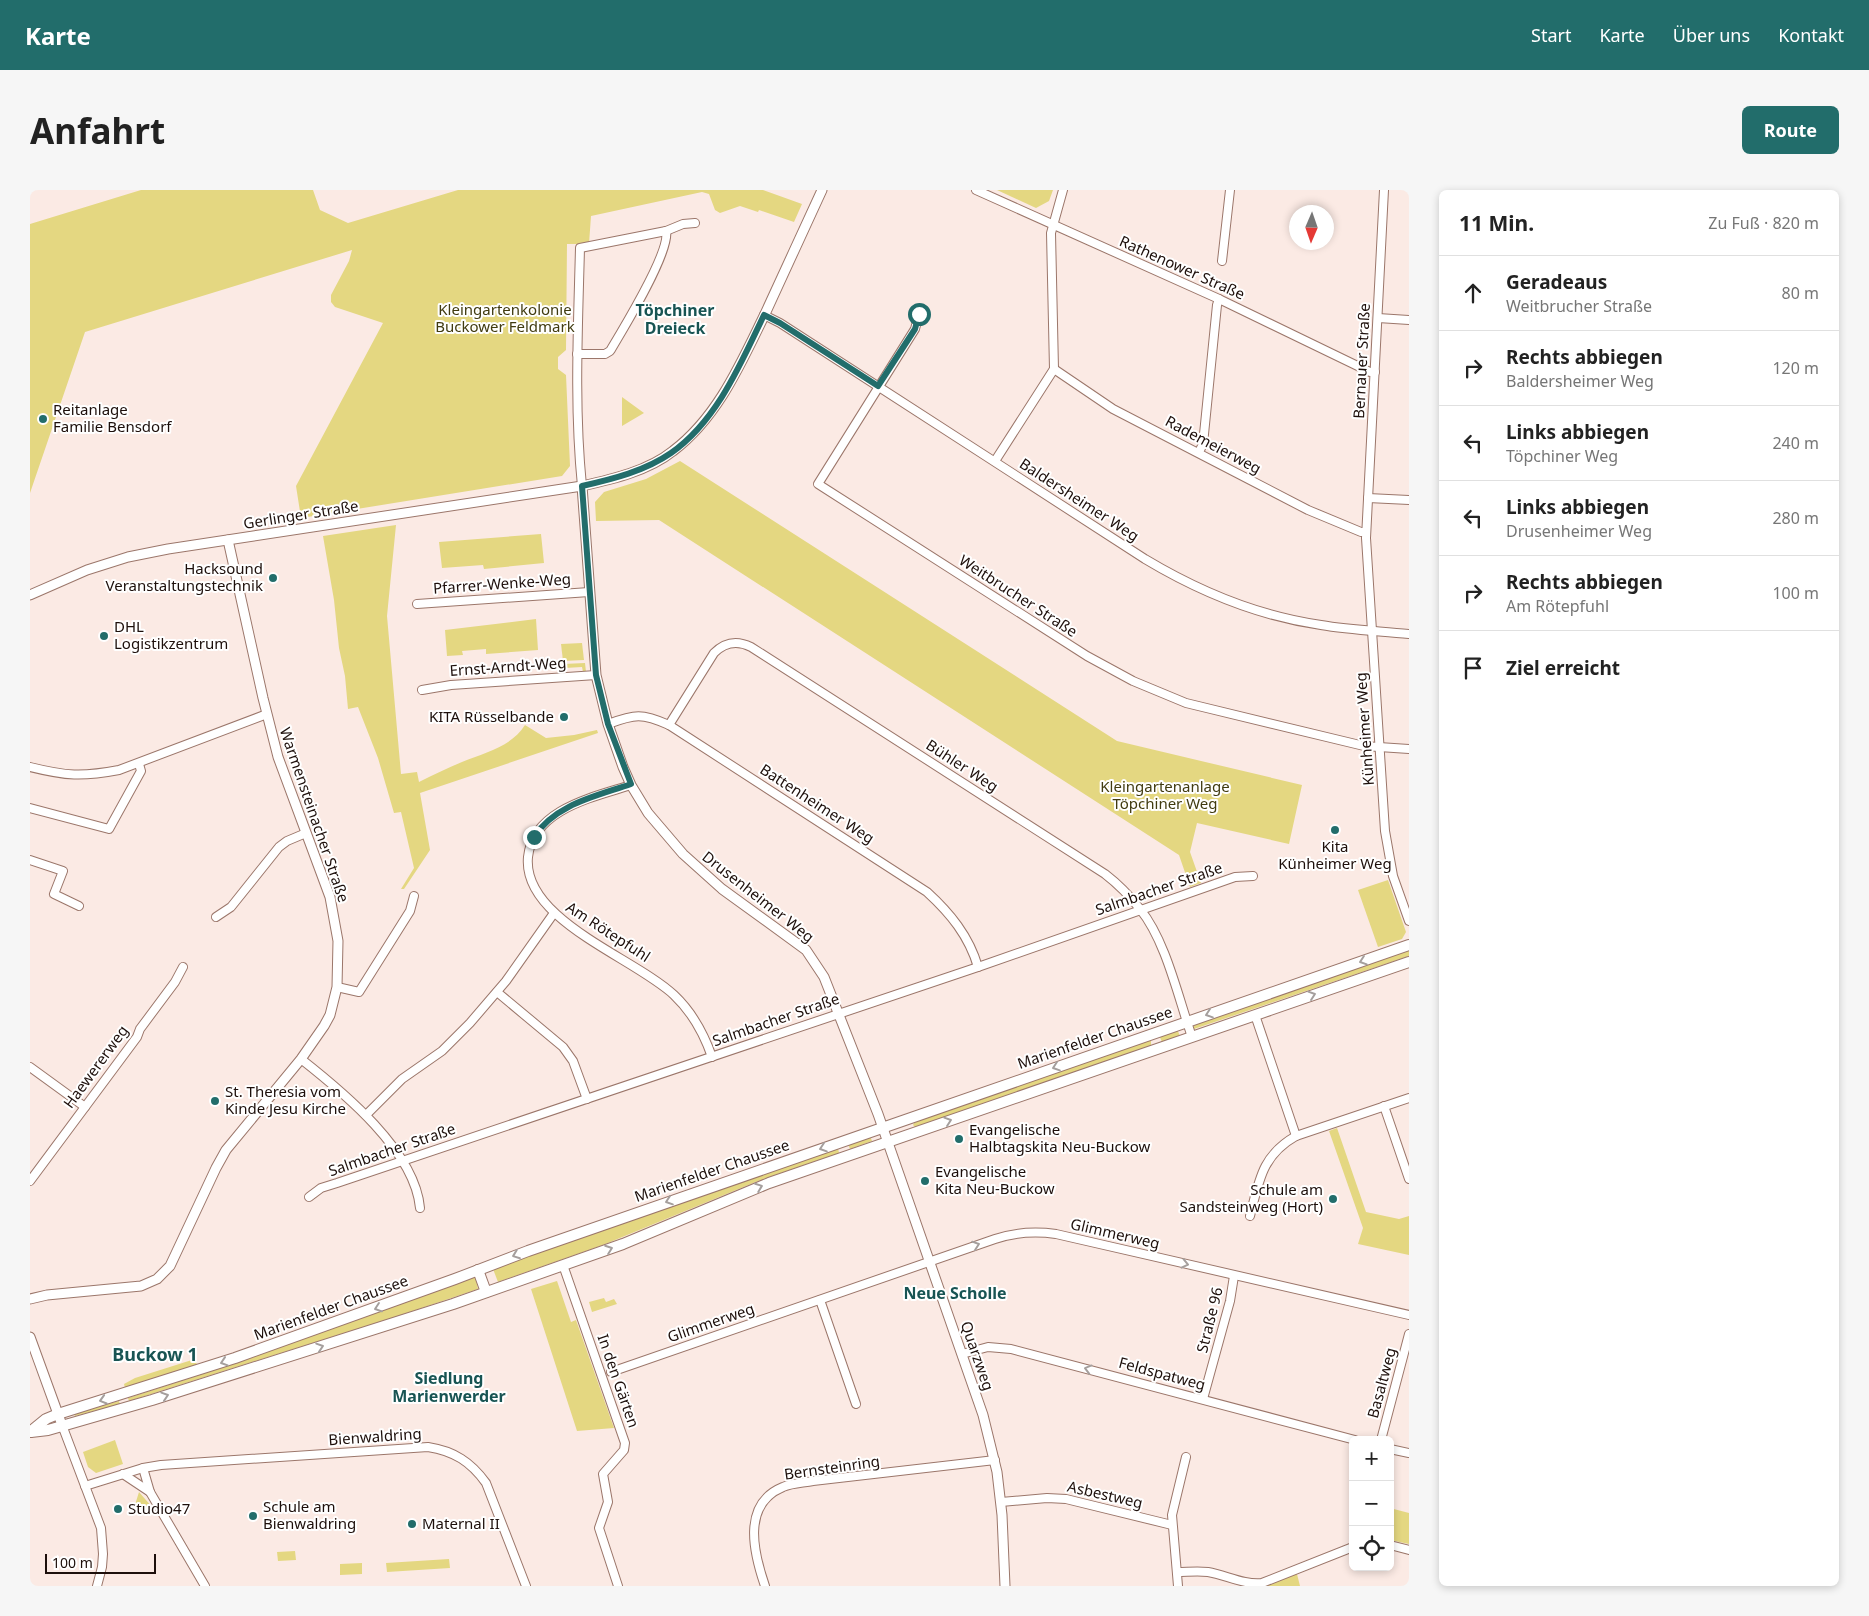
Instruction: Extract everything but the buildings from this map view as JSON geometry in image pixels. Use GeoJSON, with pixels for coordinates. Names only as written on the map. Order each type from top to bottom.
{"type":"FeatureCollection","features":[{"type":"Feature","properties":{"kind":"main road","name":"Marienfelder Chaussee"},"geometry":{"type":"LineString","coordinates":[[1409,945],[528,1251],[236,1358],[58,1414],[46,1419],[30,1432],[48,1430],[169,1394],[486,1292],[644,1235],[769,1183],[1409,962]]}},
{"type":"Feature","properties":{"kind":"main road"},"geometry":{"type":"LineString","coordinates":[[478,1270],[486,1292]]}},
{"type":"Feature","properties":{"kind":"street","name":"Gerlinger Straße"},"geometry":{"type":"LineString","coordinates":[[30,595],[87,570],[128,557],[582,486],[615,479],[645,467],[673,452],[687,440],[702,424],[725,390],[764,315],[822,190]]}},
{"type":"Feature","properties":{"kind":"street","name":"Rathenower Straße"},"geometry":{"type":"LineString","coordinates":[[976,190],[1219,299],[1370,372],[1375,372]]}},
{"type":"Feature","properties":{"kind":"street"},"geometry":{"type":"LineString","coordinates":[[995,461],[1054,369],[1051,244],[1053,224],[1063,190]]}},
{"type":"Feature","properties":{"kind":"street"},"geometry":{"type":"LineString","coordinates":[[1222,261],[1230,190]]}},
{"type":"Feature","properties":{"kind":"street","name":"Bernauer Straße"},"geometry":{"type":"LineString","coordinates":[[1366,532],[1384,190]]}},
{"type":"Feature","properties":{"kind":"street","name":"Drusenheimer Weg"},"geometry":{"type":"LineString","coordinates":[[695,224],[683,224],[666,231],[580,248],[577,354],[578,442],[596,675],[608,724],[631,784],[648,813],[683,854],[722,889],[791,937],[806,950],[824,977],[888,1142]]}},
{"type":"Feature","properties":{"kind":"street"},"geometry":{"type":"LineString","coordinates":[[577,354],[605,354],[610,351],[640,300],[664,247],[666,231]]}},
{"type":"Feature","properties":{"kind":"street"},"geometry":{"type":"LineString","coordinates":[[1199,452],[1203,444],[1219,299]]}},
{"type":"Feature","properties":{"kind":"street","name":"Weitbrucher Straße"},"geometry":{"type":"LineString","coordinates":[[919,314],[915,329],[818,484],[1087,656],[1132,682],[1186,703],[1215,711],[1364,746],[1409,749]]}},
{"type":"Feature","properties":{"kind":"street","name":"Baldersheimer Weg"},"geometry":{"type":"LineString","coordinates":[[764,315],[780,323],[1145,559],[1199,589],[1248,608],[1281,618],[1321,625],[1409,634]]}},
{"type":"Feature","properties":{"kind":"street"},"geometry":{"type":"LineString","coordinates":[[1378,318],[1409,320]]}},
{"type":"Feature","properties":{"kind":"street","name":"Rademeierweg"},"geometry":{"type":"LineString","coordinates":[[1054,369],[1113,409],[1308,510],[1360,532],[1366,532]]}},
{"type":"Feature","properties":{"kind":"street"},"geometry":{"type":"LineString","coordinates":[[1368,498],[1409,500]]}},
{"type":"Feature","properties":{"kind":"street","name":"Künheimer Weg"},"geometry":{"type":"LineString","coordinates":[[1366,532],[1387,845],[1394,876],[1409,921]]}},
{"type":"Feature","properties":{"kind":"street","name":"Warmensteinacher Straße"},"geometry":{"type":"LineString","coordinates":[[30,1299],[46,1294],[141,1286],[153,1282],[162,1276],[176,1255],[212,1175],[226,1150],[301,1059],[330,1015],[337,987],[339,960],[335,923],[323,876],[287,784],[266,714],[228,540]]}},
{"type":"Feature","properties":{"kind":"street","name":"Pfarrer-Wenke-Weg"},"geometry":{"type":"LineString","coordinates":[[417,604],[589,592]]}},
{"type":"Feature","properties":{"kind":"street","name":"Bühler Weg"},"geometry":{"type":"LineString","coordinates":[[669,725],[714,653],[721,646],[729,643],[744,644],[1104,874],[1123,889],[1141,910],[1162,947],[1192,1037]]}},
{"type":"Feature","properties":{"kind":"street","name":"Ernst-Arndt-Weg"},"geometry":{"type":"LineString","coordinates":[[422,690],[451,685],[596,675]]}},
{"type":"Feature","properties":{"kind":"street"},"geometry":{"type":"LineString","coordinates":[[30,767],[76,776],[97,774],[139,764],[266,714]]}},
{"type":"Feature","properties":{"kind":"street","name":"Battenheimer Weg"},"geometry":{"type":"LineString","coordinates":[[608,724],[631,716],[643,716],[669,725],[927,892],[950,914],[960,927],[978,967]]}},
{"type":"Feature","properties":{"kind":"street"},"geometry":{"type":"LineString","coordinates":[[30,808],[109,829],[141,771],[139,764]]}},
{"type":"Feature","properties":{"kind":"street","name":"Am Rötepfuhl"},"geometry":{"type":"LineString","coordinates":[[631,784],[568,807],[550,819],[534,837],[528,856],[529,876],[538,895],[554,913],[657,981],[675,996],[690,1013],[700,1029],[712,1057]]}},
{"type":"Feature","properties":{"kind":"street"},"geometry":{"type":"LineString","coordinates":[[216,918],[232,907],[279,847],[287,841],[306,833]]}},
{"type":"Feature","properties":{"kind":"street"},"geometry":{"type":"LineString","coordinates":[[30,860],[64,868],[54,894],[79,906]]}},
{"type":"Feature","properties":{"kind":"street","name":"Salmbacher Straße"},"geometry":{"type":"LineString","coordinates":[[310,1197],[321,1188],[978,967],[1235,877],[1253,876]]}},
{"type":"Feature","properties":{"kind":"street"},"geometry":{"type":"LineString","coordinates":[[337,987],[358,992],[410,911],[414,896]]}},
{"type":"Feature","properties":{"kind":"street"},"geometry":{"type":"LineString","coordinates":[[366,1115],[402,1079],[447,1046],[497,992],[554,913]]}},
{"type":"Feature","properties":{"kind":"street","name":"Haewererweg"},"geometry":{"type":"LineString","coordinates":[[30,1181],[137,1037],[140,1029],[175,982],[183,967]]}},
{"type":"Feature","properties":{"kind":"street"},"geometry":{"type":"LineString","coordinates":[[497,992],[564,1047],[575,1066],[587,1098]]}},
{"type":"Feature","properties":{"kind":"street"},"geometry":{"type":"LineString","coordinates":[[1255,1015],[1296,1136]]}},
{"type":"Feature","properties":{"kind":"street"},"geometry":{"type":"LineString","coordinates":[[301,1059],[366,1115],[384,1137],[402,1161],[417,1190],[420,1208]]}},
{"type":"Feature","properties":{"kind":"street"},"geometry":{"type":"LineString","coordinates":[[30,1067],[85,1107]]}},
{"type":"Feature","properties":{"kind":"street"},"geometry":{"type":"LineString","coordinates":[[1250,1216],[1261,1176],[1268,1161],[1278,1148],[1296,1136],[1409,1098]]}},
{"type":"Feature","properties":{"kind":"street"},"geometry":{"type":"LineString","coordinates":[[1384,1106],[1409,1179]]}},
{"type":"Feature","properties":{"kind":"street","name":"Quarzweg"},"geometry":{"type":"LineString","coordinates":[[888,1142],[984,1415],[995,1460],[1001,1502],[1005,1586]]}},
{"type":"Feature","properties":{"kind":"street","name":"Glimmerweg"},"geometry":{"type":"LineString","coordinates":[[611,1372],[1002,1236],[1033,1232],[1056,1234],[1409,1315]]}},
{"type":"Feature","properties":{"kind":"street","name":"In den Gärten"},"geometry":{"type":"LineString","coordinates":[[563,1265],[625,1443],[624,1450],[603,1474],[608,1502],[599,1528],[618,1586]]}},
{"type":"Feature","properties":{"kind":"street","name":"Straße 96"},"geometry":{"type":"LineString","coordinates":[[1203,1399],[1230,1301],[1234,1276]]}},
{"type":"Feature","properties":{"kind":"street"},"geometry":{"type":"LineString","coordinates":[[820,1300],[856,1404]]}},
{"type":"Feature","properties":{"kind":"street","name":"Basaltweg"},"geometry":{"type":"LineString","coordinates":[[1382,1436],[1409,1334]]}},
{"type":"Feature","properties":{"kind":"street"},"geometry":{"type":"LineString","coordinates":[[30,1337],[101,1528],[103,1543],[102,1567],[97,1586]]}},
{"type":"Feature","properties":{"kind":"street","name":"Feldspatweg"},"geometry":{"type":"LineString","coordinates":[[962,1354],[988,1347],[1011,1349],[1349,1438]]}},
{"type":"Feature","properties":{"kind":"street","name":"Bienwaldring"},"geometry":{"type":"LineString","coordinates":[[85,1486],[143,1468],[162,1465],[428,1447],[448,1452],[471,1465],[486,1483],[526,1586]]}},
{"type":"Feature","properties":{"kind":"street"},"geometry":{"type":"LineString","coordinates":[[1394,1450],[1409,1454]]}},
{"type":"Feature","properties":{"kind":"street"},"geometry":{"type":"LineString","coordinates":[[1178,1586],[1172,1525],[1175,1500],[1186,1458]]}},
{"type":"Feature","properties":{"kind":"street","name":"Bernsteinring"},"geometry":{"type":"LineString","coordinates":[[765,1586],[755,1551],[754,1523],[762,1505],[770,1495],[782,1487],[813,1481],[995,1460]]}},
{"type":"Feature","properties":{"kind":"street"},"geometry":{"type":"LineString","coordinates":[[143,1468],[150,1492],[205,1586]]}},
{"type":"Feature","properties":{"kind":"street"},"geometry":{"type":"LineString","coordinates":[[123,1474],[150,1492]]}},
{"type":"Feature","properties":{"kind":"street","name":"Asbestweg"},"geometry":{"type":"LineString","coordinates":[[1001,1502],[1047,1498],[1066,1499],[1172,1525]]}},
{"type":"Feature","properties":{"kind":"street"},"geometry":{"type":"LineString","coordinates":[[1394,1546],[1409,1550]]}},
{"type":"Feature","properties":{"kind":"street"},"geometry":{"type":"LineString","coordinates":[[1177,1572],[1205,1572],[1251,1583],[1262,1583],[1349,1549]]}},
{"type":"Feature","properties":{"kind":"green space","name":"Kleingartenkolonie Buckower Feldmark"},"geometry":{"type":"Polygon","coordinates":[[[141,190],[313,190],[320,210],[348,223],[458,190],[763,190],[802,204],[794,222],[759,210],[758,212],[740,206],[720,213],[715,210],[709,194],[702,192],[591,216],[589,244],[567,244],[566,350],[558,357],[558,369],[566,375],[570,466],[562,476],[301,518],[296,486],[383,323],[335,307],[331,302],[331,295],[349,261],[352,250],[85,332],[30,493],[30,224],[141,190]]]}},
{"type":"Feature","properties":{"kind":"green space"},"geometry":{"type":"Polygon","coordinates":[[[997,190],[1053,190],[1049,201],[1036,208],[997,190]]]}},
{"type":"Feature","properties":{"kind":"green space"},"geometry":{"type":"Polygon","coordinates":[[[622,397],[644,413],[622,426],[622,397]]]}},
{"type":"Feature","properties":{"kind":"green space","name":"Kleingartenanlage Töpchiner Weg"},"geometry":{"type":"Polygon","coordinates":[[[680,461],[1117,741],[1302,785],[1289,844],[1197,823],[1190,852],[1201,883],[1190,887],[1179,855],[659,520],[596,521],[595,502],[604,492],[646,479],[680,461]]]}},
{"type":"Feature","properties":{"kind":"green space"},"geometry":{"type":"Polygon","coordinates":[[[396,525],[387,616],[401,774],[417,772],[419,782],[505,744],[519,733],[525,725],[546,738],[597,730],[598,733],[420,793],[430,850],[404,889],[401,889],[414,868],[401,812],[394,813],[378,758],[358,707],[348,709],[345,676],[339,648],[334,600],[323,536],[396,525]]]}},
{"type":"Feature","properties":{"kind":"green space"},"geometry":{"type":"Polygon","coordinates":[[[541,534],[544,563],[484,569],[483,565],[442,568],[439,542],[541,534]]]}},
{"type":"Feature","properties":{"kind":"green space"},"geometry":{"type":"Polygon","coordinates":[[[536,619],[538,650],[486,654],[486,649],[462,651],[463,655],[447,656],[445,630],[536,619]]]}},
{"type":"Feature","properties":{"kind":"green space"},"geometry":{"type":"Polygon","coordinates":[[[582,643],[584,660],[563,661],[561,644],[582,643]]]}},
{"type":"Feature","properties":{"kind":"green space"},"geometry":{"type":"Polygon","coordinates":[[[585,663],[586,672],[583,672],[582,667],[565,668],[564,673],[563,664],[585,663]]]}},
{"type":"Feature","properties":{"kind":"green space"},"geometry":{"type":"Polygon","coordinates":[[[1388,880],[1406,932],[1402,939],[1378,947],[1358,890],[1388,880]]]}},
{"type":"Feature","properties":{"kind":"green space"},"geometry":{"type":"Polygon","coordinates":[[[1409,948],[1409,956],[1194,1029],[1193,1024],[1409,948]]]}},
{"type":"Feature","properties":{"kind":"green space"},"geometry":{"type":"Polygon","coordinates":[[[1177,1029],[1180,1036],[1162,1042],[1159,1035],[1177,1029]]]}},
{"type":"Feature","properties":{"kind":"green space"},"geometry":{"type":"Polygon","coordinates":[[[1151,1040],[1151,1046],[915,1127],[913,1125],[945,1110],[1151,1040]]]}},
{"type":"Feature","properties":{"kind":"green space"},"geometry":{"type":"Polygon","coordinates":[[[1337,1128],[1366,1212],[1399,1219],[1409,1216],[1409,1255],[1358,1244],[1363,1228],[1329,1131],[1337,1128]]]}},
{"type":"Feature","properties":{"kind":"green space"},"geometry":{"type":"Polygon","coordinates":[[[870,1136],[872,1141],[850,1149],[848,1144],[870,1136]]]}},
{"type":"Feature","properties":{"kind":"green space"},"geometry":{"type":"Polygon","coordinates":[[[838,1148],[839,1153],[758,1181],[603,1245],[498,1282],[493,1269],[519,1258],[838,1148]]]}},
{"type":"Feature","properties":{"kind":"green space"},"geometry":{"type":"Polygon","coordinates":[[[473,1277],[476,1279],[478,1289],[129,1401],[128,1398],[243,1361],[473,1277]]]}},
{"type":"Feature","properties":{"kind":"green space"},"geometry":{"type":"Polygon","coordinates":[[[557,1281],[571,1322],[576,1320],[614,1428],[577,1431],[531,1289],[557,1281]]]}},
{"type":"Feature","properties":{"kind":"green space"},"geometry":{"type":"Polygon","coordinates":[[[604,1298],[606,1302],[614,1299],[617,1304],[592,1312],[589,1302],[604,1298]]]}},
{"type":"Feature","properties":{"kind":"green space"},"geometry":{"type":"Polygon","coordinates":[[[195,1359],[197,1365],[125,1388],[124,1384],[135,1378],[195,1359]]]}},
{"type":"Feature","properties":{"kind":"green space"},"geometry":{"type":"Polygon","coordinates":[[[119,1401],[120,1404],[75,1416],[74,1414],[119,1401]]]}},
{"type":"Feature","properties":{"kind":"green space"},"geometry":{"type":"Polygon","coordinates":[[[115,1440],[123,1464],[96,1473],[88,1467],[83,1452],[115,1440]]]}},
{"type":"Feature","properties":{"kind":"green space"},"geometry":{"type":"Polygon","coordinates":[[[139,1492],[152,1507],[134,1508],[139,1492]]]}},
{"type":"Feature","properties":{"kind":"green space"},"geometry":{"type":"Polygon","coordinates":[[[1394,1509],[1409,1513],[1409,1544],[1394,1541],[1394,1509]]]}},
{"type":"Feature","properties":{"kind":"green space"},"geometry":{"type":"Polygon","coordinates":[[[295,1551],[296,1560],[278,1561],[277,1552],[295,1551]]]}},
{"type":"Feature","properties":{"kind":"green space"},"geometry":{"type":"Polygon","coordinates":[[[449,1559],[450,1568],[387,1572],[386,1563],[449,1559]]]}},
{"type":"Feature","properties":{"kind":"green space"},"geometry":{"type":"Polygon","coordinates":[[[362,1563],[362,1574],[340,1575],[340,1564],[362,1563]]]}},
{"type":"Feature","properties":{"kind":"green space"},"geometry":{"type":"Polygon","coordinates":[[[1297,1574],[1300,1586],[1264,1586],[1297,1574]]]}},
{"type":"Feature","properties":{"kind":"place","name":"Reitanlage Familie Bensdorf"},"geometry":{"type":"Point","coordinates":[43,419]}},
{"type":"Feature","properties":{"kind":"place","name":"Hacksound Veranstaltungstechnik"},"geometry":{"type":"Point","coordinates":[273,578]}},
{"type":"Feature","properties":{"kind":"place","name":"DHL Logistikzentrum"},"geometry":{"type":"Point","coordinates":[104,636]}},
{"type":"Feature","properties":{"kind":"place","name":"KITA Rüsselbande"},"geometry":{"type":"Point","coordinates":[564,717]}},
{"type":"Feature","properties":{"kind":"place","name":"Kita Künheimer Weg"},"geometry":{"type":"Point","coordinates":[1335,830]}},
{"type":"Feature","properties":{"kind":"place","name":"St. Theresia vom Kinde Jesu Kirche"},"geometry":{"type":"Point","coordinates":[215,1101]}},
{"type":"Feature","properties":{"kind":"place","name":"Evangelische Halbtagskita Neu-Buckow"},"geometry":{"type":"Point","coordinates":[959,1139]}},
{"type":"Feature","properties":{"kind":"place","name":"Evangelische Kita Neu-Buckow"},"geometry":{"type":"Point","coordinates":[925,1181]}},
{"type":"Feature","properties":{"kind":"place","name":"Schule am Sandsteinweg (Hort)"},"geometry":{"type":"Point","coordinates":[1333,1199]}},
{"type":"Feature","properties":{"kind":"place","name":"Studio47"},"geometry":{"type":"Point","coordinates":[118,1509]}},
{"type":"Feature","properties":{"kind":"place","name":"Schule am Bienwaldring"},"geometry":{"type":"Point","coordinates":[253,1516]}},
{"type":"Feature","properties":{"kind":"place","name":"Maternal II"},"geometry":{"type":"Point","coordinates":[412,1524]}},
{"type":"Feature","properties":{"kind":"district","name":"Töpchiner Dreieck"},"geometry":{"type":"Point","coordinates":[675,319]}},
{"type":"Feature","properties":{"kind":"district","name":"Neue Scholle"},"geometry":{"type":"Point","coordinates":[955,1293]}},
{"type":"Feature","properties":{"kind":"district","name":"Buckow 1"},"geometry":{"type":"Point","coordinates":[155,1355]}},
{"type":"Feature","properties":{"kind":"district","name":"Siedlung Marienwerder"},"geometry":{"type":"Point","coordinates":[449,1387]}},
{"type":"Feature","properties":{"kind":"route"},"geometry":{"type":"LineString","coordinates":[[534,837],[550,819],[568,807],[631,784],[608,724],[596,675],[582,486],[615,479],[645,467],[673,452],[687,440],[702,424],[725,390],[764,315],[780,323],[878,386],[918,325],[919,314]]}}]}
